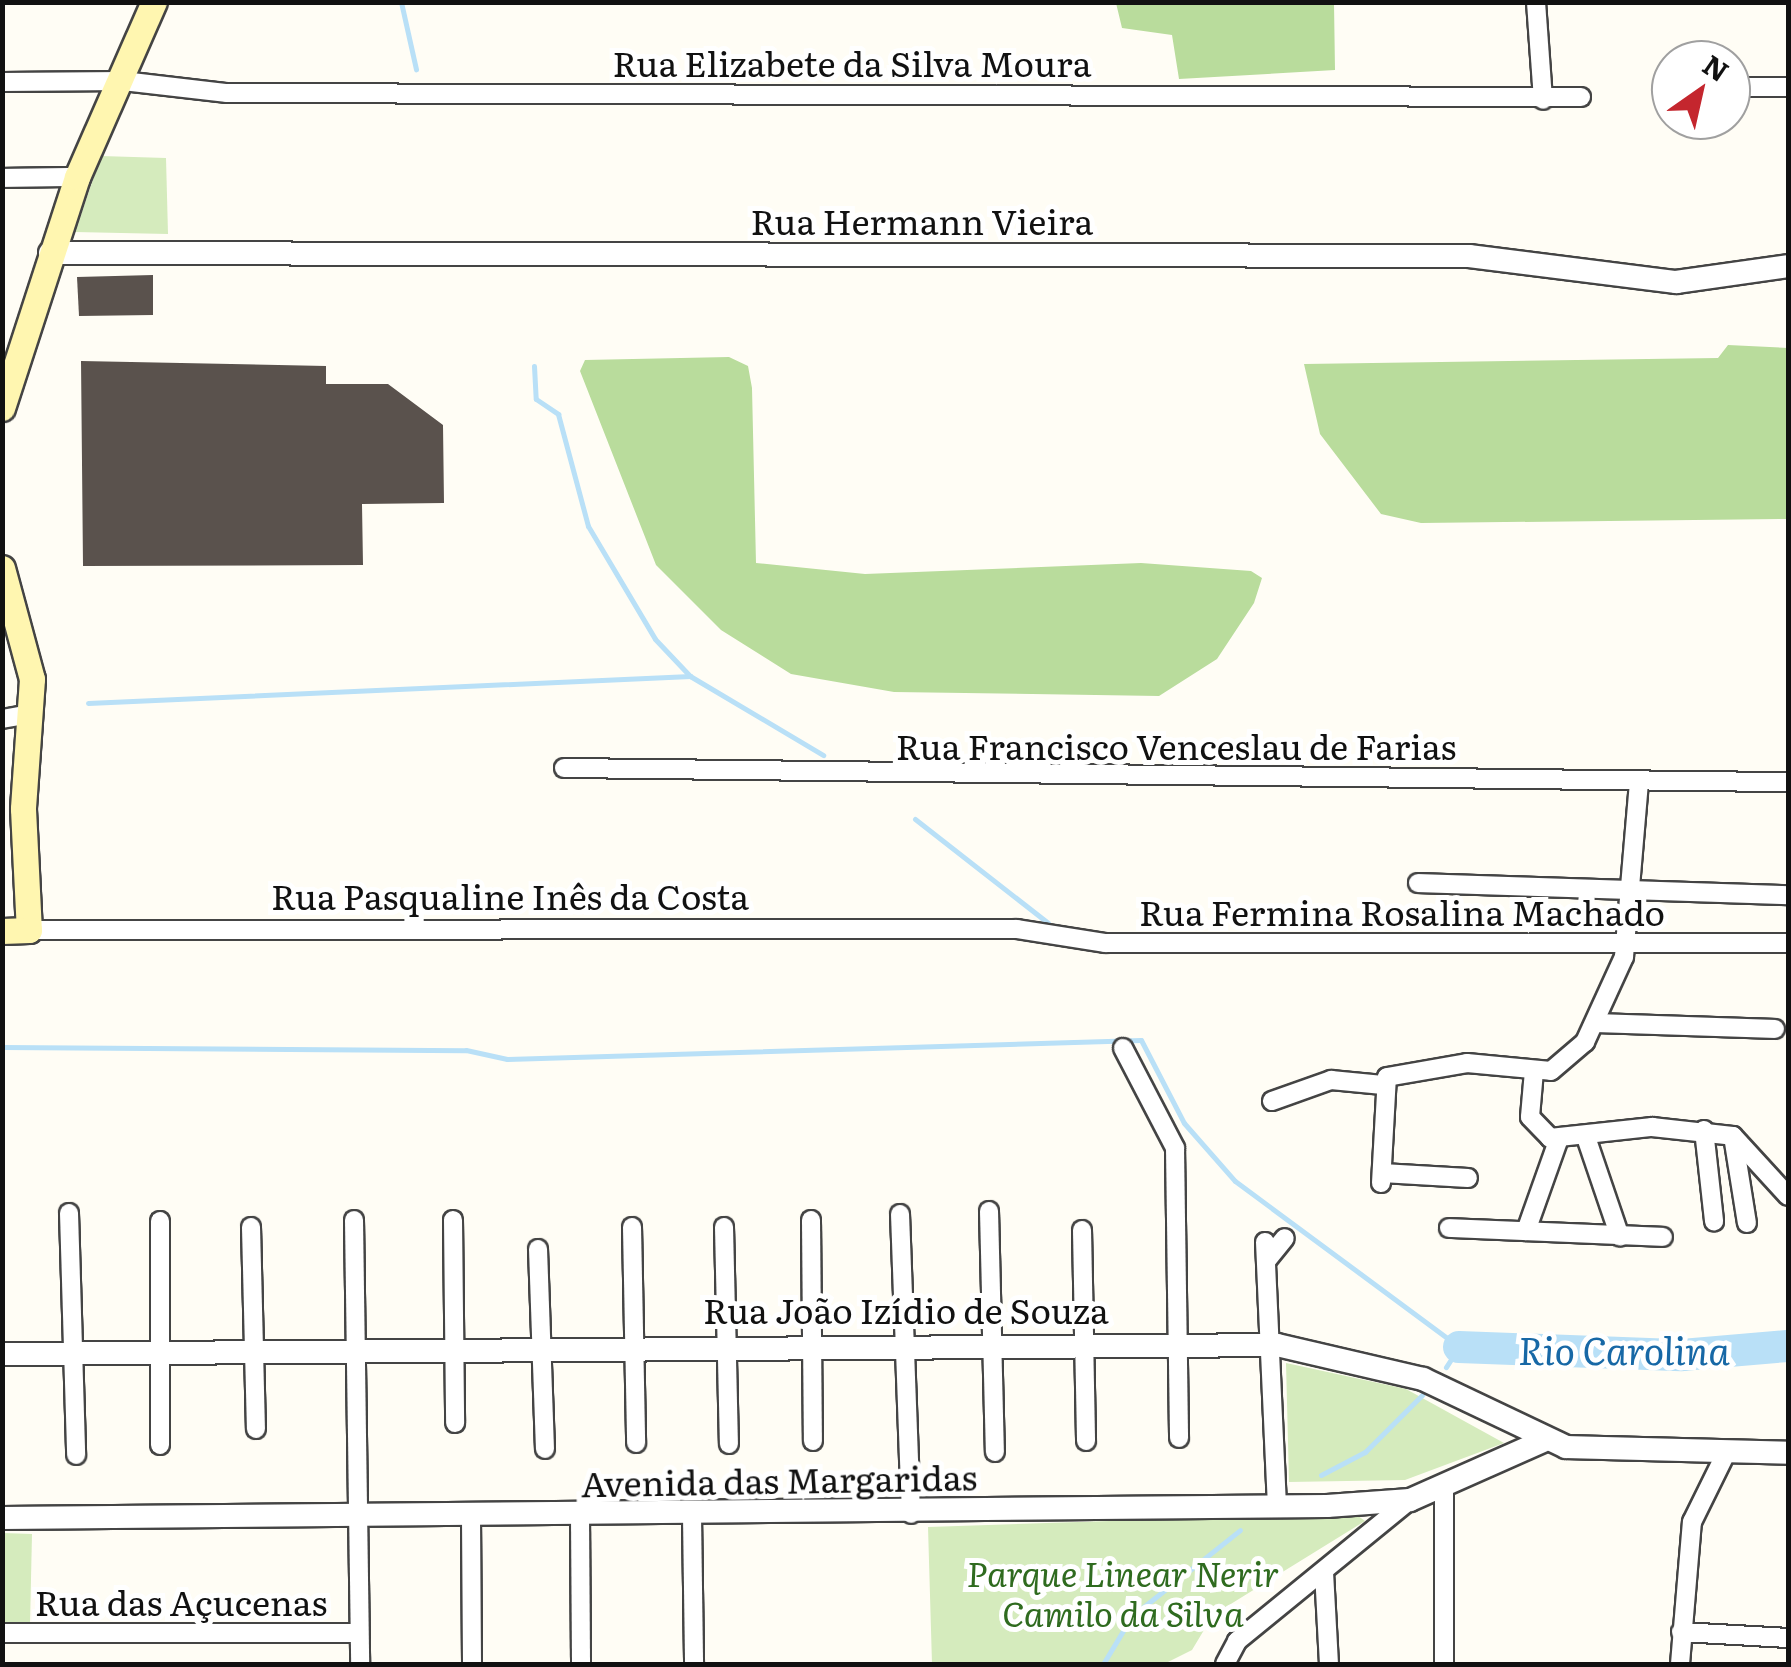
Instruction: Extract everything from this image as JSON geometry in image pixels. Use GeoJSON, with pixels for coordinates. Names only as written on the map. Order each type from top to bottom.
{"type":"FeatureCollection","features":[{"type":"Feature","properties":{"kind":"main road"},"geometry":{"type":"LineString","coordinates":[[2,408],[78,177],[124,80],[154,2]]}},
{"type":"Feature","properties":{"kind":"main road"},"geometry":{"type":"LineString","coordinates":[[2,568],[29,666],[29,930]]}},
{"type":"Feature","properties":{"kind":"main road","name":"Rua Pasqualine Inês da Costa"},"geometry":{"type":"LineString","coordinates":[[2,930],[29,930]]}},
{"type":"Feature","properties":{"kind":"street"},"geometry":{"type":"LineString","coordinates":[[1536,2],[1542,100]]}},
{"type":"Feature","properties":{"kind":"street","name":"Rua Elizabete da Silva Moura"},"geometry":{"type":"LineString","coordinates":[[2,82],[124,80],[227,93],[1542,100],[1582,97]]}},
{"type":"Feature","properties":{"kind":"street"},"geometry":{"type":"LineString","coordinates":[[1751,87],[1788,88]]}},
{"type":"Feature","properties":{"kind":"street"},"geometry":{"type":"LineString","coordinates":[[2,178],[78,177]]}},
{"type":"Feature","properties":{"kind":"street","name":"Rua Hermann Vieira"},"geometry":{"type":"LineString","coordinates":[[50,253],[1469,256],[1676,282],[1788,266]]}},
{"type":"Feature","properties":{"kind":"street"},"geometry":{"type":"LineString","coordinates":[[2,719],[30,714]]}},
{"type":"Feature","properties":{"kind":"street","name":"Rua Francisco Venceslau de Farias"},"geometry":{"type":"LineString","coordinates":[[564,768],[1788,782]]}},
{"type":"Feature","properties":{"kind":"street"},"geometry":{"type":"LineString","coordinates":[[1272,1101],[1331,1080],[1383,1084],[1396,1074],[1467,1063],[1534,1072],[1570,1063],[1597,1023],[1626,943],[1639,780]]}},
{"type":"Feature","properties":{"kind":"street"},"geometry":{"type":"LineString","coordinates":[[1418,883],[1632,894],[1788,895]]}},
{"type":"Feature","properties":{"kind":"street","name":"Rua Pasqualine Inês da Costa"},"geometry":{"type":"LineString","coordinates":[[29,930],[1017,929]]}},
{"type":"Feature","properties":{"kind":"street","name":"Rua Fermina Rosalina Machado"},"geometry":{"type":"LineString","coordinates":[[1017,929],[1105,944],[1788,943]]}},
{"type":"Feature","properties":{"kind":"street"},"geometry":{"type":"LineString","coordinates":[[1597,1023],[1775,1029]]}},
{"type":"Feature","properties":{"kind":"street"},"geometry":{"type":"LineString","coordinates":[[1122,1048],[1175,1148],[1179,1438]]}},
{"type":"Feature","properties":{"kind":"street"},"geometry":{"type":"LineString","coordinates":[[1534,1072],[1530,1117],[1558,1142],[1639,1128],[1704,1130],[1733,1136],[1788,1196]]}},
{"type":"Feature","properties":{"kind":"street"},"geometry":{"type":"LineString","coordinates":[[1383,1084],[1381,1178],[1468,1178]]}},
{"type":"Feature","properties":{"kind":"street"},"geometry":{"type":"LineString","coordinates":[[1704,1130],[1714,1221]]}},
{"type":"Feature","properties":{"kind":"street"},"geometry":{"type":"LineString","coordinates":[[1733,1136],[1747,1223]]}},
{"type":"Feature","properties":{"kind":"street"},"geometry":{"type":"LineString","coordinates":[[1587,1140],[1620,1237]]}},
{"type":"Feature","properties":{"kind":"street"},"geometry":{"type":"LineString","coordinates":[[1526,1231],[1558,1142]]}},
{"type":"Feature","properties":{"kind":"street"},"geometry":{"type":"LineString","coordinates":[[990,1211],[995,1452]]}},
{"type":"Feature","properties":{"kind":"street"},"geometry":{"type":"LineString","coordinates":[[69,1213],[76,1456]]}},
{"type":"Feature","properties":{"kind":"street"},"geometry":{"type":"LineString","coordinates":[[900,1214],[910,1514]]}},
{"type":"Feature","properties":{"kind":"street"},"geometry":{"type":"LineString","coordinates":[[354,1220],[360,1664]]}},
{"type":"Feature","properties":{"kind":"street"},"geometry":{"type":"LineString","coordinates":[[453,1220],[455,1423]]}},
{"type":"Feature","properties":{"kind":"street"},"geometry":{"type":"LineString","coordinates":[[811,1220],[817,1349],[812,1441]]}},
{"type":"Feature","properties":{"kind":"street"},"geometry":{"type":"LineString","coordinates":[[160,1221],[160,1445]]}},
{"type":"Feature","properties":{"kind":"street"},"geometry":{"type":"LineString","coordinates":[[251,1226],[251,1350],[256,1430]]}},
{"type":"Feature","properties":{"kind":"street"},"geometry":{"type":"LineString","coordinates":[[724,1226],[729,1444]]}},
{"type":"Feature","properties":{"kind":"street"},"geometry":{"type":"LineString","coordinates":[[632,1227],[636,1443]]}},
{"type":"Feature","properties":{"kind":"street"},"geometry":{"type":"LineString","coordinates":[[1449,1228],[1663,1236]]}},
{"type":"Feature","properties":{"kind":"street"},"geometry":{"type":"LineString","coordinates":[[1082,1230],[1086,1442]]}},
{"type":"Feature","properties":{"kind":"street"},"geometry":{"type":"LineString","coordinates":[[1277,1503],[1276,1345],[1266,1251],[1285,1238]]}},
{"type":"Feature","properties":{"kind":"street"},"geometry":{"type":"LineString","coordinates":[[538,1249],[545,1449]]}},
{"type":"Feature","properties":{"kind":"street","name":"Rua João Izídio de Souza"},"geometry":{"type":"LineString","coordinates":[[2,1354],[635,1344],[817,1349],[905,1344],[1276,1345],[1423,1379],[1543,1441],[1726,1453],[1788,1453]]}},
{"type":"Feature","properties":{"kind":"street","name":"Avenida das Margaridas"},"geometry":{"type":"LineString","coordinates":[[2,1518],[910,1514],[1410,1500],[1543,1441]]}},
{"type":"Feature","properties":{"kind":"street"},"geometry":{"type":"LineString","coordinates":[[1680,1664],[1692,1522],[1726,1453]]}},
{"type":"Feature","properties":{"kind":"street"},"geometry":{"type":"LineString","coordinates":[[1444,1486],[1444,1664]]}},
{"type":"Feature","properties":{"kind":"street"},"geometry":{"type":"LineString","coordinates":[[1225,1664],[1237,1641],[1410,1500]]}},
{"type":"Feature","properties":{"kind":"street"},"geometry":{"type":"LineString","coordinates":[[692,1516],[694,1664]]}},
{"type":"Feature","properties":{"kind":"street"},"geometry":{"type":"LineString","coordinates":[[580,1517],[581,1664]]}},
{"type":"Feature","properties":{"kind":"street"},"geometry":{"type":"LineString","coordinates":[[471,1518],[472,1664]]}},
{"type":"Feature","properties":{"kind":"street"},"geometry":{"type":"LineString","coordinates":[[1324,1572],[1329,1664]]}},
{"type":"Feature","properties":{"kind":"street"},"geometry":{"type":"LineString","coordinates":[[1681,1632],[1788,1638]]}},
{"type":"Feature","properties":{"kind":"street","name":"Rua das Açucenas"},"geometry":{"type":"LineString","coordinates":[[2,1633],[359,1634]]}},
{"type":"Feature","properties":{"kind":"green space"},"geometry":{"type":"Polygon","coordinates":[[[1116,3],[1334,3],[1335,70],[1179,79],[1172,35],[1122,28],[1116,3]]]}},
{"type":"Feature","properties":{"kind":"green space"},"geometry":{"type":"Polygon","coordinates":[[[101,156],[166,158],[168,234],[75,232],[101,156]]]}},
{"type":"Feature","properties":{"kind":"green space"},"geometry":{"type":"Polygon","coordinates":[[[1728,345],[1788,348],[1788,519],[1421,523],[1381,514],[1320,434],[1304,364],[1718,358],[1728,345]]]}},
{"type":"Feature","properties":{"kind":"green space"},"geometry":{"type":"Polygon","coordinates":[[[729,357],[748,366],[752,388],[756,563],[865,574],[1141,563],[1251,571],[1262,578],[1254,603],[1217,659],[1159,696],[894,692],[791,674],[721,630],[656,565],[580,371],[585,360],[729,357]]]}},
{"type":"Feature","properties":{"kind":"green space","name":"Parque Linear Nerir Camilo da Silva"},"geometry":{"type":"Polygon","coordinates":[[[1286,1363],[1406,1389],[1504,1443],[1405,1480],[1289,1482],[1286,1363]]]}},
{"type":"Feature","properties":{"kind":"green space","name":"Parque Linear Nerir Camilo da Silva"},"geometry":{"type":"Polygon","coordinates":[[[1354,1513],[1365,1521],[1213,1615],[1192,1650],[1164,1664],[932,1664],[928,1527],[1354,1513]]]}},
{"type":"Feature","properties":{"kind":"green space"},"geometry":{"type":"Polygon","coordinates":[[[3,1533],[32,1534],[30,1624],[3,1624],[3,1533]]]}},
{"type":"Feature","properties":{"kind":"building"},"geometry":{"type":"Polygon","coordinates":[[[153,275],[153,315],[79,316],[77,277],[153,275]]]}},
{"type":"Feature","properties":{"kind":"building"},"geometry":{"type":"Polygon","coordinates":[[[81,361],[326,366],[326,384],[388,384],[443,425],[444,503],[362,504],[363,565],[83,566],[81,361]]]}},
{"type":"Feature","properties":{"kind":"waterway"},"geometry":{"type":"LineString","coordinates":[[401,2],[416,69]]}},
{"type":"Feature","properties":{"kind":"waterway"},"geometry":{"type":"LineString","coordinates":[[534,366],[536,399],[558,414],[588,526],[655,639],[690,676],[823,755]]}},
{"type":"Feature","properties":{"kind":"waterway"},"geometry":{"type":"LineString","coordinates":[[88,703],[690,676]]}},
{"type":"Feature","properties":{"kind":"waterway"},"geometry":{"type":"LineString","coordinates":[[915,819],[1048,923]]}},
{"type":"Feature","properties":{"kind":"waterway"},"geometry":{"type":"LineString","coordinates":[[2,1047],[466,1050],[507,1059],[1141,1040],[1184,1123],[1235,1181],[1459,1347],[1446,1367]]}},
{"type":"Feature","properties":{"kind":"waterway","name":"Rio Carolina"},"geometry":{"type":"LineString","coordinates":[[1459,1347],[1682,1355],[1788,1346]]}},
{"type":"Feature","properties":{"kind":"waterway"},"geometry":{"type":"LineString","coordinates":[[1321,1475],[1365,1452],[1422,1395]]}},
{"type":"Feature","properties":{"kind":"waterway"},"geometry":{"type":"LineString","coordinates":[[1103,1664],[1132,1616],[1240,1530]]}}]}
